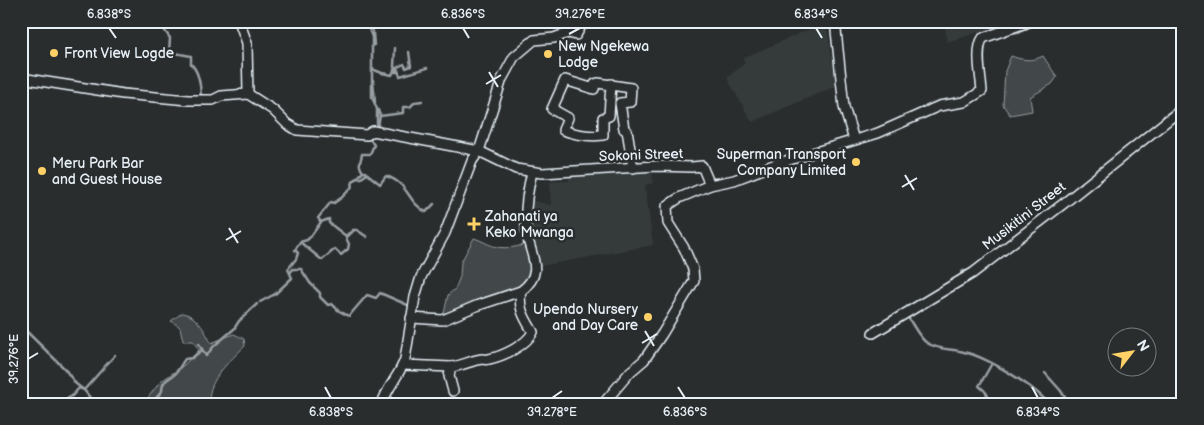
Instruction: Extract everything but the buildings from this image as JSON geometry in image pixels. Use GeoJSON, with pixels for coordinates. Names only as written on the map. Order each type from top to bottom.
{"type":"FeatureCollection","features":[{"type":"Feature","properties":{"kind":"street"},"geometry":{"type":"LineString","coordinates":[[21,78],[123,94],[188,100],[213,100],[221,96],[248,94],[247,43],[239,21]]}},
{"type":"Feature","properties":{"kind":"street"},"geometry":{"type":"LineString","coordinates":[[382,404],[385,393],[403,365],[411,318],[421,277],[445,233],[472,161],[479,151],[502,78],[514,57],[534,40],[554,38],[568,33],[576,35],[584,21]]}},
{"type":"Feature","properties":{"kind":"street"},"geometry":{"type":"LineString","coordinates":[[835,21],[844,107],[854,140]]}},
{"type":"Feature","properties":{"kind":"street"},"geometry":{"type":"LineString","coordinates":[[603,404],[627,375],[644,360],[694,281],[693,269],[684,248],[668,223],[667,206],[679,198],[710,185],[734,180],[776,164],[878,134],[939,106],[964,102],[982,91],[979,55],[980,43],[983,38],[1031,21]]}},
{"type":"Feature","properties":{"kind":"street"},"geometry":{"type":"LineString","coordinates":[[611,84],[608,116],[603,118],[603,135],[579,136],[563,130],[568,118],[552,109],[562,82],[565,80],[594,89],[596,83],[611,84],[630,88],[630,102],[620,103],[624,129],[627,131],[632,168]]}},
{"type":"Feature","properties":{"kind":"street","name":"Sokoni Street"},"geometry":{"type":"LineString","coordinates":[[248,94],[273,110],[287,124],[297,130],[366,135],[373,131],[479,151],[508,166],[530,172],[548,173],[702,166],[710,185]]}},
{"type":"Feature","properties":{"kind":"street","name":"Musikitini Street"},"geometry":{"type":"LineString","coordinates":[[873,332],[973,274],[1183,108]]}},
{"type":"Feature","properties":{"kind":"street"},"geometry":{"type":"LineString","coordinates":[[411,318],[443,320],[476,306],[521,291],[531,283],[535,269],[526,227],[530,172]]}},
{"type":"Feature","properties":{"kind":"street"},"geometry":{"type":"LineString","coordinates":[[403,365],[459,366],[481,359],[488,360],[515,347],[533,332],[519,304],[521,291]]}},
{"type":"Feature","properties":{"kind":"street"},"geometry":{"type":"LineString","coordinates":[[450,367],[453,391]]}},
{"type":"Feature","properties":{"kind":"shaded area"},"geometry":{"type":"Polygon","coordinates":[[[944,21],[1013,21],[947,42],[944,21]]]}},
{"type":"Feature","properties":{"kind":"shaded area"},"geometry":{"type":"Polygon","coordinates":[[[826,22],[836,86],[752,122],[727,78],[745,63],[743,58],[826,22]]]}},
{"type":"Feature","properties":{"kind":"shaded area"},"geometry":{"type":"Polygon","coordinates":[[[1011,56],[1027,60],[1043,56],[1057,77],[1052,84],[1030,97],[1032,111],[1010,115],[1003,105],[1005,71],[1011,56]]]}},
{"type":"Feature","properties":{"kind":"shaded area"},"geometry":{"type":"Polygon","coordinates":[[[652,167],[653,183],[645,185],[653,245],[536,267],[528,229],[529,200],[551,205],[550,182],[569,181],[569,171],[652,167]]]}},
{"type":"Feature","properties":{"kind":"shaded area"},"geometry":{"type":"Polygon","coordinates":[[[474,238],[501,248],[525,244],[531,253],[532,275],[519,288],[443,318],[448,295],[455,289],[460,277],[461,262],[474,238]]]}},
{"type":"Feature","properties":{"kind":"shaded area"},"geometry":{"type":"Polygon","coordinates":[[[182,313],[196,320],[211,343],[234,334],[244,339],[245,346],[216,377],[209,401],[198,401],[196,404],[143,404],[160,382],[184,365],[199,350],[193,341],[183,341],[180,327],[171,321],[182,313]]]}},
{"type":"Feature","properties":{"kind":"waterway"},"geometry":{"type":"LineString","coordinates":[[158,21],[170,38],[169,52],[191,56],[191,64],[200,82],[201,95]]}},
{"type":"Feature","properties":{"kind":"waterway"},"geometry":{"type":"LineString","coordinates":[[366,21],[372,37],[372,97],[377,109],[377,129]]}},
{"type":"Feature","properties":{"kind":"waterway"},"geometry":{"type":"LineString","coordinates":[[372,21],[374,45]]}},
{"type":"Feature","properties":{"kind":"waterway"},"geometry":{"type":"LineString","coordinates":[[1007,34],[1022,31],[1040,21]]}},
{"type":"Feature","properties":{"kind":"waterway"},"geometry":{"type":"LineString","coordinates":[[394,67],[395,48]]}},
{"type":"Feature","properties":{"kind":"waterway"},"geometry":{"type":"LineString","coordinates":[[398,67],[404,64],[406,68],[411,66],[409,52]]}},
{"type":"Feature","properties":{"kind":"waterway"},"geometry":{"type":"LineString","coordinates":[[372,69],[392,75],[395,68],[394,72],[397,72],[397,68],[400,76],[427,68]]}},
{"type":"Feature","properties":{"kind":"waterway"},"geometry":{"type":"LineString","coordinates":[[47,78],[143,92]]}},
{"type":"Feature","properties":{"kind":"waterway"},"geometry":{"type":"LineString","coordinates":[[373,80],[375,102]]}},
{"type":"Feature","properties":{"kind":"waterway"},"geometry":{"type":"LineString","coordinates":[[168,94],[183,95]]}},
{"type":"Feature","properties":{"kind":"waterway"},"geometry":{"type":"LineString","coordinates":[[190,96],[201,95],[203,98]]}},
{"type":"Feature","properties":{"kind":"waterway"},"geometry":{"type":"LineString","coordinates":[[380,116],[403,113],[403,107],[410,107],[415,102],[422,101]]}},
{"type":"Feature","properties":{"kind":"waterway"},"geometry":{"type":"LineString","coordinates":[[1161,122],[1164,116],[1175,109]]}},
{"type":"Feature","properties":{"kind":"waterway"},"geometry":{"type":"LineString","coordinates":[[378,110],[380,116],[378,126]]}},
{"type":"Feature","properties":{"kind":"waterway"},"geometry":{"type":"LineString","coordinates":[[260,302],[275,294],[292,278],[288,269],[296,259],[298,253],[295,250],[300,242],[307,240],[311,236],[321,222],[318,218],[331,202],[334,203],[351,188],[353,182],[363,172],[360,167],[360,161],[362,154],[370,154],[374,145],[370,139],[371,136]]}},
{"type":"Feature","properties":{"kind":"waterway"},"geometry":{"type":"LineString","coordinates":[[452,142],[468,145]]}},
{"type":"Feature","properties":{"kind":"waterway"},"geometry":{"type":"LineString","coordinates":[[363,172],[380,184],[386,176],[394,179],[404,188],[415,203],[426,212],[434,204]]}},
{"type":"Feature","properties":{"kind":"waterway"},"geometry":{"type":"LineString","coordinates":[[358,178],[360,179],[367,174]]}},
{"type":"Feature","properties":{"kind":"waterway"},"geometry":{"type":"LineString","coordinates":[[710,178],[721,179]]}},
{"type":"Feature","properties":{"kind":"waterway"},"geometry":{"type":"LineString","coordinates":[[320,221],[329,219],[329,223],[346,236],[349,233]]}},
{"type":"Feature","properties":{"kind":"waterway"},"geometry":{"type":"LineString","coordinates":[[353,230],[357,230],[367,237]]}},
{"type":"Feature","properties":{"kind":"waterway"},"geometry":{"type":"LineString","coordinates":[[300,242],[322,260],[335,249],[341,255],[348,249],[349,244],[346,238],[354,230]]}},
{"type":"Feature","properties":{"kind":"waterway"},"geometry":{"type":"LineString","coordinates":[[290,273],[293,269],[301,269],[310,283],[320,293],[320,297],[328,305],[332,304],[339,311],[349,316],[367,295],[376,298],[380,293],[410,306]]}},
{"type":"Feature","properties":{"kind":"waterway"},"geometry":{"type":"LineString","coordinates":[[960,276],[963,271],[971,271]]}},
{"type":"Feature","properties":{"kind":"waterway"},"geometry":{"type":"LineString","coordinates":[[151,404],[162,391],[165,382],[176,373],[185,359],[192,358],[202,350],[199,344],[206,356],[257,304]]}},
{"type":"Feature","properties":{"kind":"waterway"},"geometry":{"type":"LineString","coordinates":[[907,316],[927,343],[941,348],[964,352],[985,360],[1022,381],[1049,404]]}},
{"type":"Feature","properties":{"kind":"waterway"},"geometry":{"type":"LineString","coordinates":[[21,326],[84,390],[115,355]]}},
{"type":"Feature","properties":{"kind":"waterway"},"geometry":{"type":"LineString","coordinates":[[989,404],[987,394],[979,386],[991,365]]}},
{"type":"Feature","properties":{"kind":"waterway"},"geometry":{"type":"LineString","coordinates":[[1045,373],[1061,391],[1069,404]]}},
{"type":"Feature","properties":{"kind":"waterway"},"geometry":{"type":"LineString","coordinates":[[58,404],[72,396],[79,388],[84,390],[95,404]]}},
{"type":"Feature","properties":{"kind":"waterway"},"geometry":{"type":"LineString","coordinates":[[990,398],[996,404]]}},
{"type":"Feature","properties":{"kind":"place","name":"Front View Logde"},"geometry":{"type":"Point","coordinates":[54,53]}},
{"type":"Feature","properties":{"kind":"place","name":"New Ngekewa Lodge"},"geometry":{"type":"Point","coordinates":[548,54]}},
{"type":"Feature","properties":{"kind":"place","name":"Superman Transport Company Limited"},"geometry":{"type":"Point","coordinates":[856,162]}},
{"type":"Feature","properties":{"kind":"place","name":"Meru Park Bar and Guest House"},"geometry":{"type":"Point","coordinates":[42,171]}},
{"type":"Feature","properties":{"kind":"place","name":"Zahanati ya Keko Mwanga"},"geometry":{"type":"Point","coordinates":[474,224]}},
{"type":"Feature","properties":{"kind":"place","name":"Upendo Nursery and Day Care"},"geometry":{"type":"Point","coordinates":[648,317]}}]}
